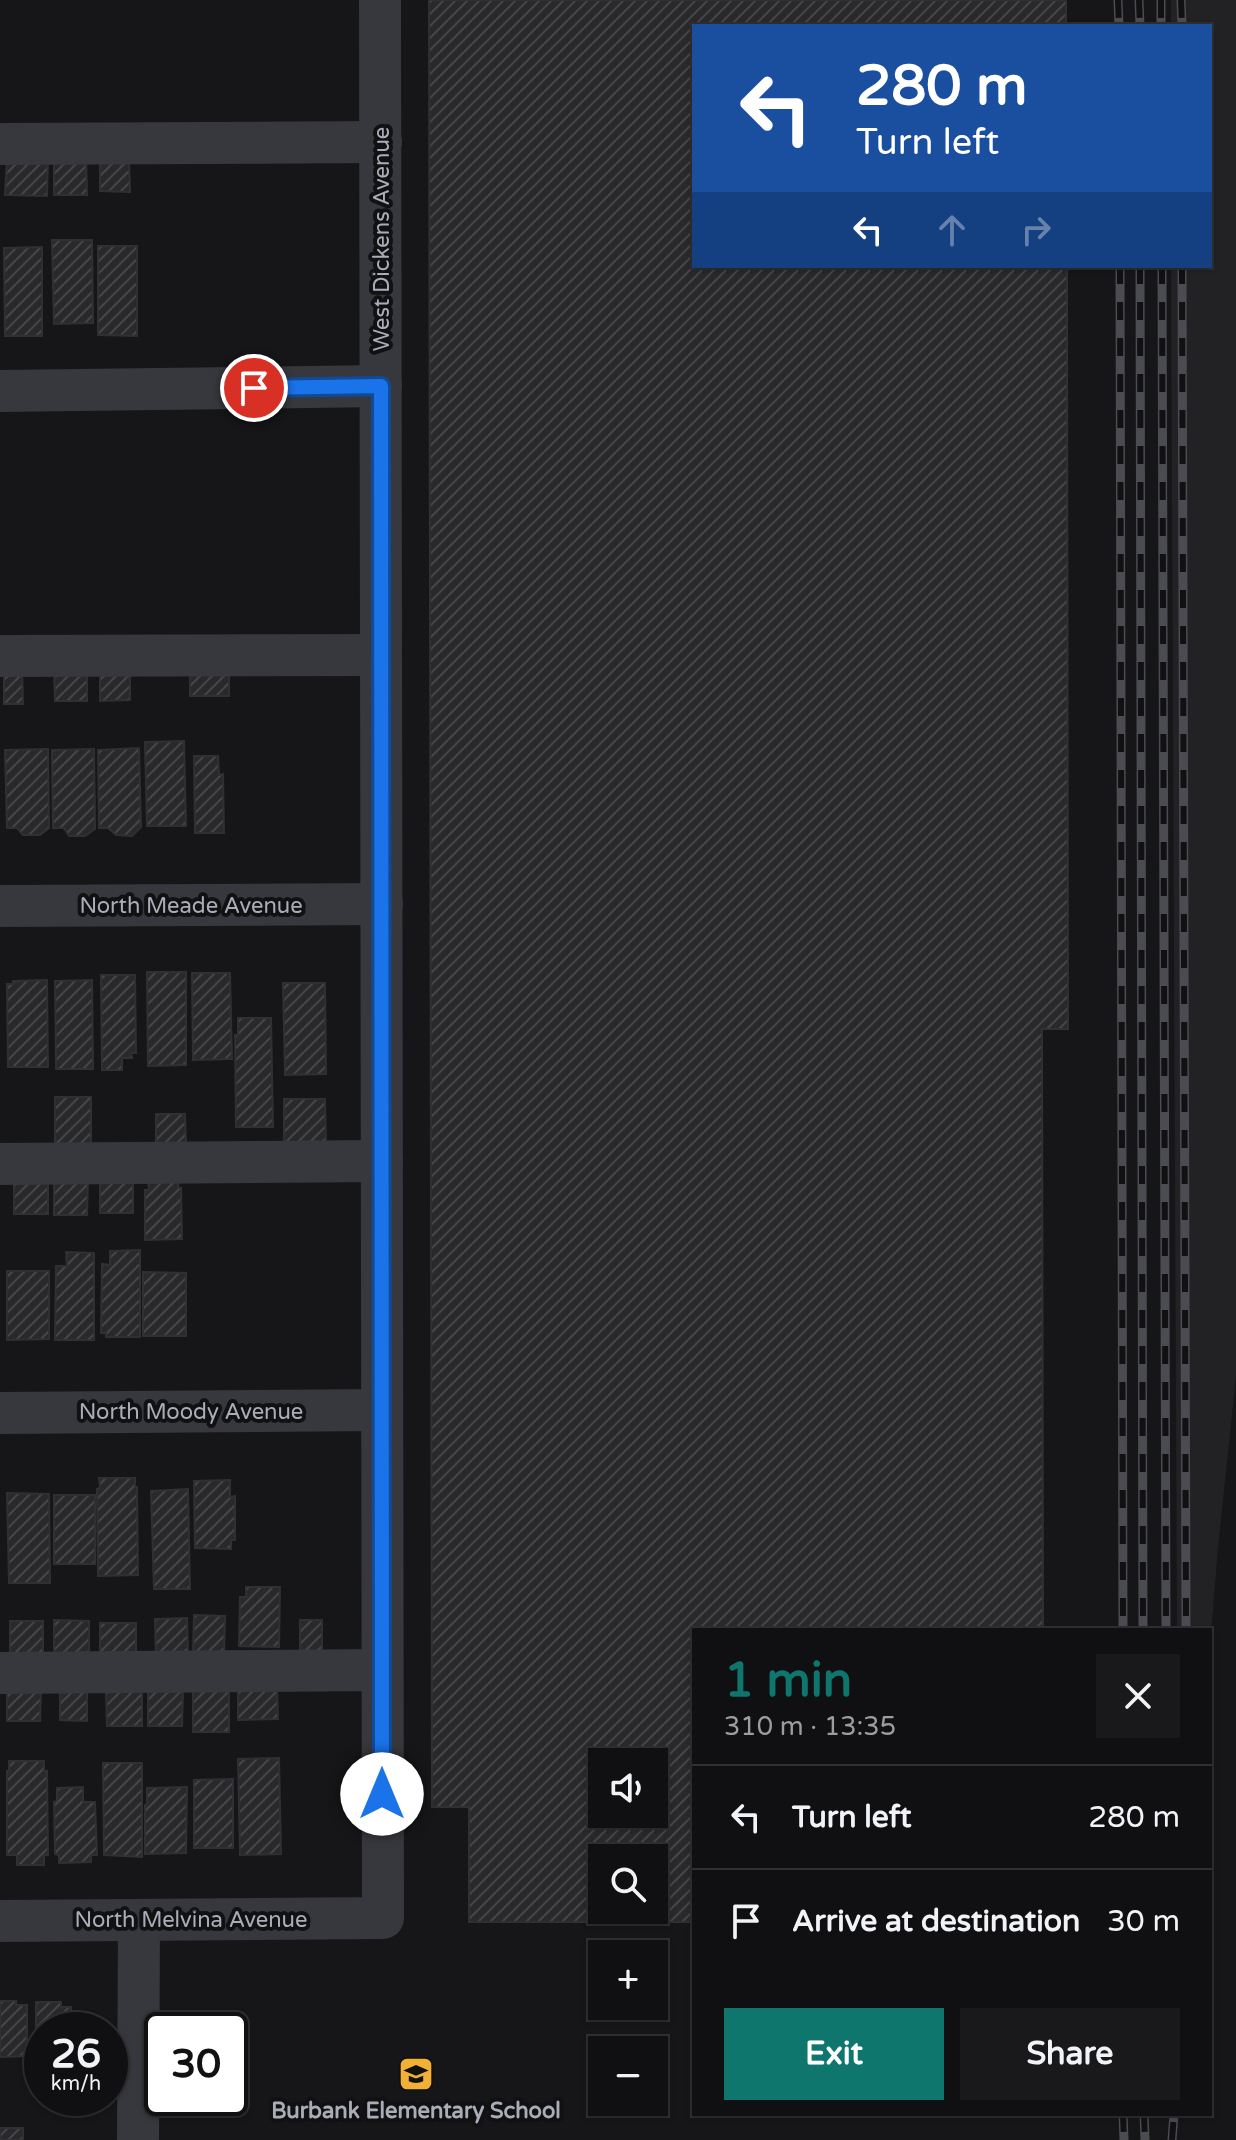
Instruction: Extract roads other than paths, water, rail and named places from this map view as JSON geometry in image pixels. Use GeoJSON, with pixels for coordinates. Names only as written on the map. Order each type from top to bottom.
{"type":"FeatureCollection","features":[{"type":"Feature","properties":{"kind":"street","name":"West Dickens Avenue"},"geometry":{"type":"LineString","coordinates":[[380,0],[383,1918]]}},
{"type":"Feature","properties":{"kind":"street"},"geometry":{"type":"LineString","coordinates":[[0,144],[381,142]]}},
{"type":"Feature","properties":{"kind":"street"},"geometry":{"type":"LineString","coordinates":[[0,391],[381,386]]}},
{"type":"Feature","properties":{"kind":"street"},"geometry":{"type":"LineString","coordinates":[[0,656],[381,655]]}},
{"type":"Feature","properties":{"kind":"street","name":"North Meade Avenue"},"geometry":{"type":"LineString","coordinates":[[0,906],[382,904]]}},
{"type":"Feature","properties":{"kind":"street"},"geometry":{"type":"LineString","coordinates":[[0,1164],[382,1161]]}},
{"type":"Feature","properties":{"kind":"street","name":"North Moody Avenue"},"geometry":{"type":"LineString","coordinates":[[0,1413],[382,1410]]}},
{"type":"Feature","properties":{"kind":"street"},"geometry":{"type":"LineString","coordinates":[[0,1673],[382,1670]]}},
{"type":"Feature","properties":{"kind":"street","name":"North Melvina Avenue"},"geometry":{"type":"LineString","coordinates":[[0,1921],[383,1918]]}},
{"type":"Feature","properties":{"kind":"street"},"geometry":{"type":"LineString","coordinates":[[138,2140],[139,1920]]}},
{"type":"Feature","properties":{"kind":"railway"},"geometry":{"type":"LineString","coordinates":[[1118,0],[1119,24]]}},
{"type":"Feature","properties":{"kind":"railway"},"geometry":{"type":"LineString","coordinates":[[1139,0],[1140,24]]}},
{"type":"Feature","properties":{"kind":"railway"},"geometry":{"type":"LineString","coordinates":[[1161,0],[1161,24]]}},
{"type":"Feature","properties":{"kind":"railway"},"geometry":{"type":"LineString","coordinates":[[1181,0],[1182,24]]}},
{"type":"Feature","properties":{"kind":"railway"},"geometry":{"type":"LineString","coordinates":[[1120,268],[1123,1628]]}},
{"type":"Feature","properties":{"kind":"railway"},"geometry":{"type":"LineString","coordinates":[[1140,268],[1143,1628]]}},
{"type":"Feature","properties":{"kind":"railway"},"geometry":{"type":"LineString","coordinates":[[1162,268],[1166,1628]]}},
{"type":"Feature","properties":{"kind":"railway"},"geometry":{"type":"LineString","coordinates":[[1182,268],[1186,1628]]}},
{"type":"Feature","properties":{"kind":"railway"},"geometry":{"type":"LineString","coordinates":[[1123,2116],[1124,2140]]}},
{"type":"Feature","properties":{"kind":"railway"},"geometry":{"type":"LineString","coordinates":[[1144,2116],[1145,2140]]}},
{"type":"Feature","properties":{"kind":"railway"},"geometry":{"type":"LineString","coordinates":[[1172,2140],[1174,2116]]}},
{"type":"Feature","properties":{"kind":"place","name":"Burbank Elementary School"},"geometry":{"type":"Point","coordinates":[416,2074]}}]}
